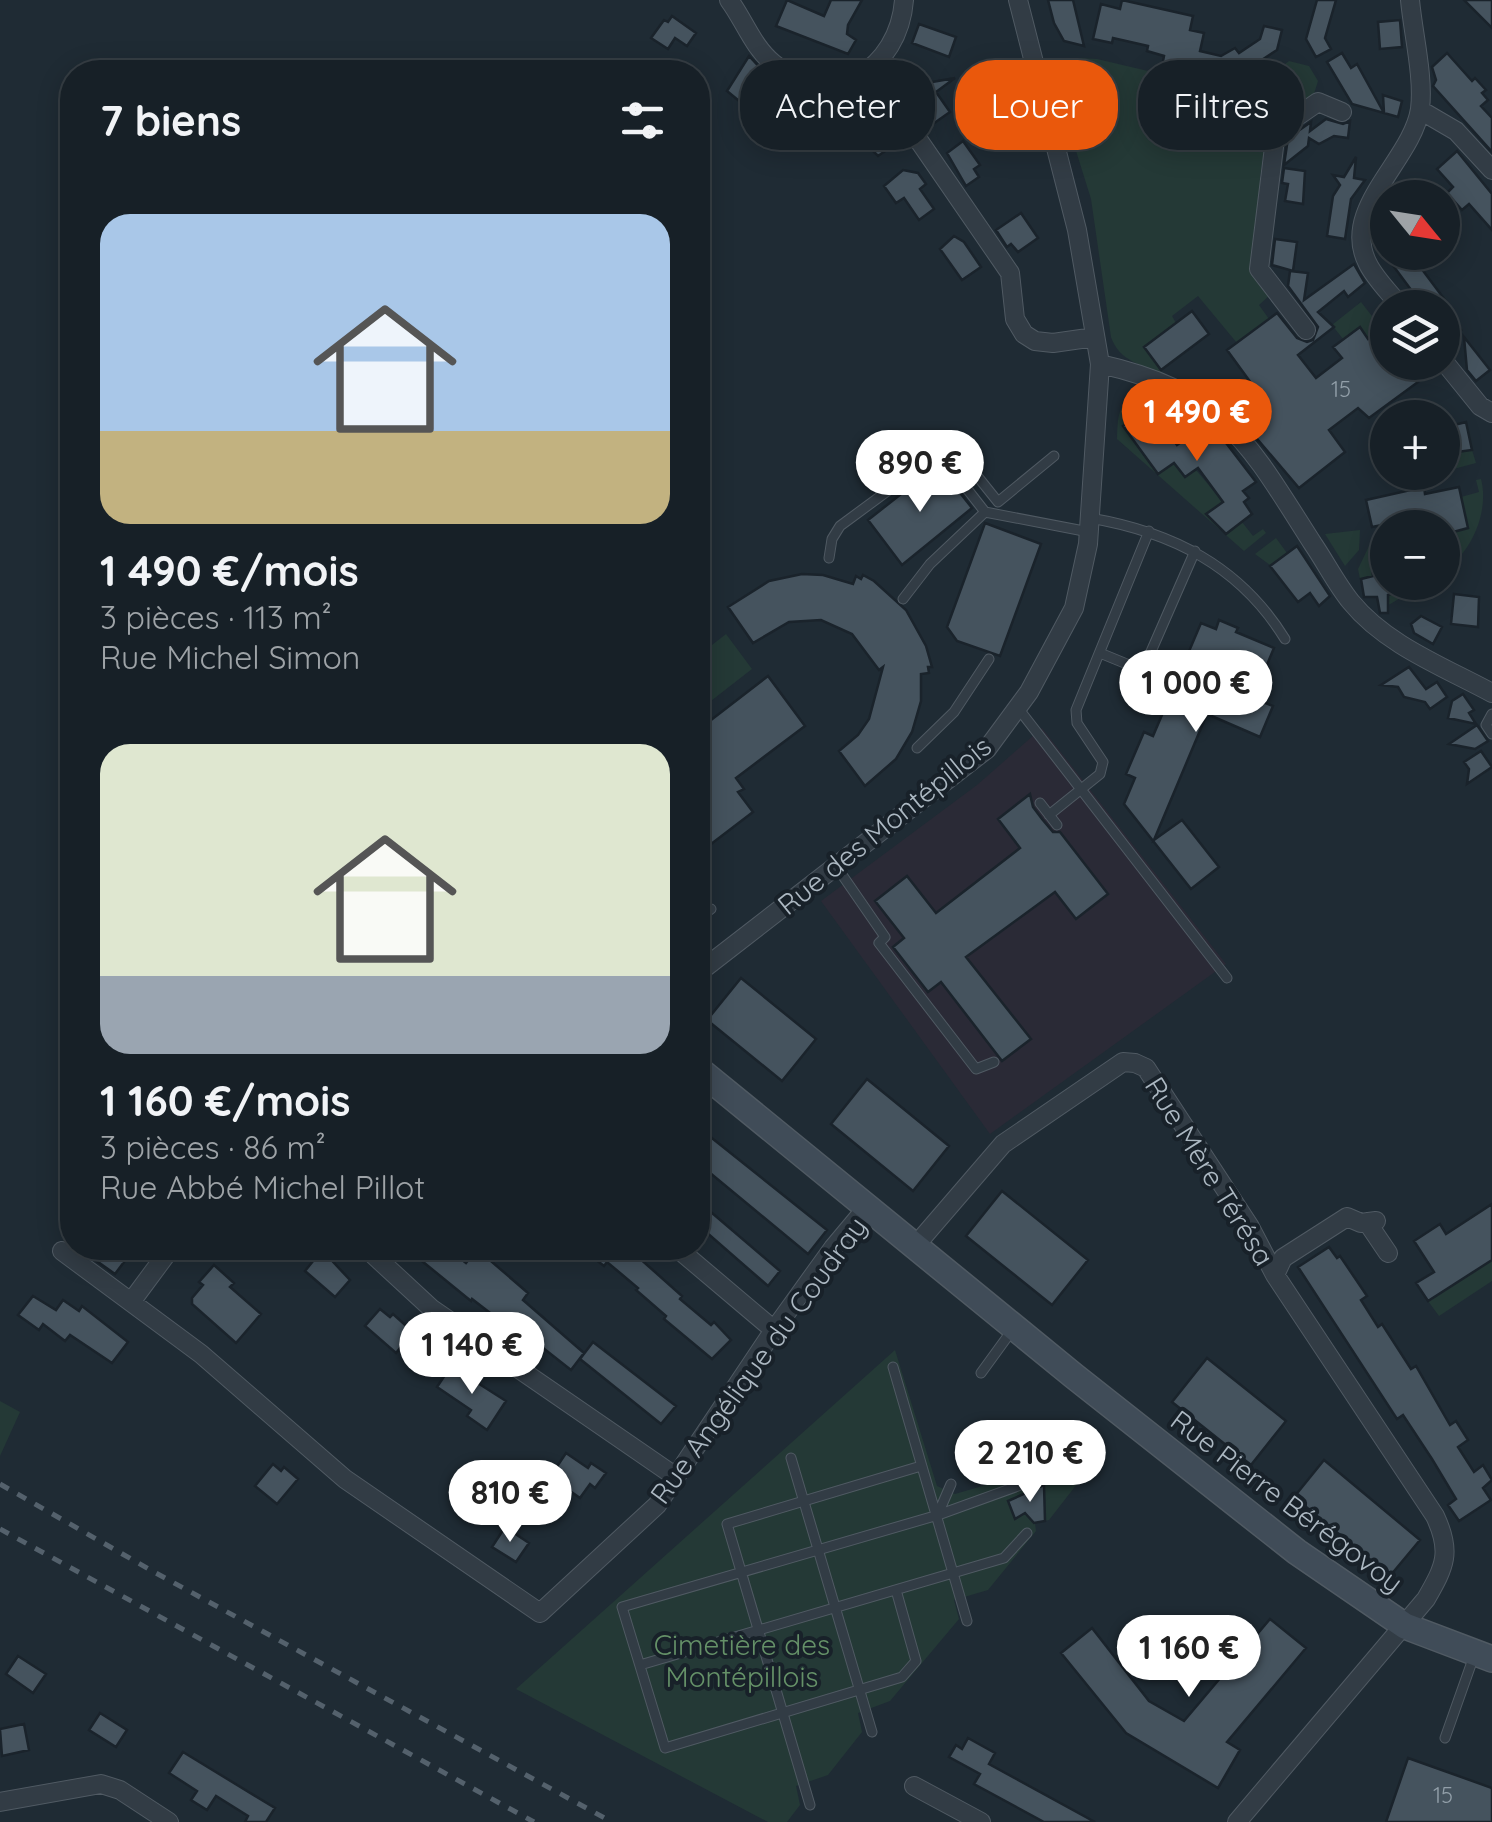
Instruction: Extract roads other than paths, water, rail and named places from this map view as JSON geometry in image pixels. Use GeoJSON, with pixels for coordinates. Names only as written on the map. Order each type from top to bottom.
{"type":"FeatureCollection","features":[{"type":"Feature","properties":{"kind":"street"},"geometry":{"type":"LineString","coordinates":[[729,0],[754,42],[770,60]]}},
{"type":"Feature","properties":{"kind":"street"},"geometry":{"type":"LineString","coordinates":[[879,60],[898,34],[904,0]]}},
{"type":"Feature","properties":{"kind":"street","name":"Rue des Montépillois"},"geometry":{"type":"LineString","coordinates":[[710,964],[986,750],[1018,708],[1074,608],[1090,525],[1100,364],[1077,230],[1018,0]]}},
{"type":"Feature","properties":{"kind":"street"},"geometry":{"type":"LineString","coordinates":[[1388,290],[1368,264],[1360,232],[1370,204],[1412,135],[1420,110],[1410,0]]}},
{"type":"Feature","properties":{"kind":"street"},"geometry":{"type":"LineString","coordinates":[[1306,330],[1260,268],[1276,131],[1318,102],[1342,112]]}},
{"type":"Feature","properties":{"kind":"street"},"geometry":{"type":"LineString","coordinates":[[1420,110],[1456,131],[1492,170]]}},
{"type":"Feature","properties":{"kind":"street"},"geometry":{"type":"LineString","coordinates":[[925,150],[1010,273],[1015,319],[1024,334],[1035,341],[1054,343],[1094,337]]}},
{"type":"Feature","properties":{"kind":"street"},"geometry":{"type":"LineString","coordinates":[[1100,364],[1164,384],[1214,410],[1259,458],[1351,602],[1371,623],[1404,646],[1492,693]]}},
{"type":"Feature","properties":{"kind":"street"},"geometry":{"type":"LineString","coordinates":[[1459,380],[1480,406],[1492,413]]}},
{"type":"Feature","properties":{"kind":"street","name":"Rue Mère Térésa"},"geometry":{"type":"LineString","coordinates":[[916,1245],[1003,1144],[1123,1062],[1135,1062],[1146,1068],[1443,1533],[1447,1552],[1440,1574],[1405,1626],[1236,1822]]}},
{"type":"Feature","properties":{"kind":"street","name":"Rue Pierre Bérégovoy"},"geometry":{"type":"LineString","coordinates":[[710,1079],[1296,1552],[1405,1626],[1483,1656]]}},
{"type":"Feature","properties":{"kind":"street","name":"Rue Angélique du Coudray"},"geometry":{"type":"LineString","coordinates":[[74,1260],[201,1354],[345,1478],[540,1613],[657,1505],[774,1330],[833,1248],[869,1206]]}},
{"type":"Feature","properties":{"kind":"street","name":"Rue Mère Térésa"},"geometry":{"type":"LineString","coordinates":[[1275,1275],[1283,1258],[1347,1217],[1371,1221],[1388,1254]]}},
{"type":"Feature","properties":{"kind":"street"},"geometry":{"type":"LineString","coordinates":[[131,1302],[161,1260]]}},
{"type":"Feature","properties":{"kind":"street"},"geometry":{"type":"LineString","coordinates":[[379,1260],[432,1310],[676,1477]]}},
{"type":"Feature","properties":{"kind":"street"},"geometry":{"type":"LineString","coordinates":[[691,1260],[774,1330]]}},
{"type":"Feature","properties":{"kind":"street"},"geometry":{"type":"LineString","coordinates":[[0,1802],[101,1784],[120,1790],[169,1822]]}},
{"type":"Feature","properties":{"kind":"street"},"geometry":{"type":"LineString","coordinates":[[914,1786],[981,1822]]}},
{"type":"Feature","properties":{"kind":"lane"},"geometry":{"type":"LineString","coordinates":[[828,558],[840,526],[950,449],[958,452],[998,502],[1054,456]]}},
{"type":"Feature","properties":{"kind":"lane"},"geometry":{"type":"LineString","coordinates":[[939,454],[985,512],[1149,532],[1195,551],[1272,618],[1285,640]]}},
{"type":"Feature","properties":{"kind":"lane"},"geometry":{"type":"LineString","coordinates":[[903,599],[930,564],[985,512]]}},
{"type":"Feature","properties":{"kind":"lane"},"geometry":{"type":"LineString","coordinates":[[1049,814],[1100,774],[1103,762],[1077,723],[1076,710],[1149,532]]}},
{"type":"Feature","properties":{"kind":"lane"},"geometry":{"type":"LineString","coordinates":[[1100,653],[1139,669],[1146,664],[1195,551]]}},
{"type":"Feature","properties":{"kind":"lane"},"geometry":{"type":"LineString","coordinates":[[917,748],[954,712],[988,658]]}},
{"type":"Feature","properties":{"kind":"lane"},"geometry":{"type":"LineString","coordinates":[[1018,708],[1227,978]]}},
{"type":"Feature","properties":{"kind":"lane"},"geometry":{"type":"LineString","coordinates":[[1492,714],[1486,725],[1492,734]]}},
{"type":"Feature","properties":{"kind":"lane"},"geometry":{"type":"LineString","coordinates":[[1040,803],[1057,825]]}},
{"type":"Feature","properties":{"kind":"lane"},"geometry":{"type":"LineString","coordinates":[[836,866],[885,938],[879,944],[976,1070],[994,1062]]}},
{"type":"Feature","properties":{"kind":"lane"},"geometry":{"type":"LineString","coordinates":[[981,1372],[1015,1327]]}},
{"type":"Feature","properties":{"kind":"lane"},"geometry":{"type":"LineString","coordinates":[[893,1367],[967,1621]]}},
{"type":"Feature","properties":{"kind":"lane"},"geometry":{"type":"LineString","coordinates":[[790,1458],[872,1732]]}},
{"type":"Feature","properties":{"kind":"lane"},"geometry":{"type":"LineString","coordinates":[[810,1805],[726,1524],[922,1466]]}},
{"type":"Feature","properties":{"kind":"lane"},"geometry":{"type":"LineString","coordinates":[[896,1590],[916,1661],[902,1677],[666,1748],[622,1607],[938,1515],[1042,1477]]}},
{"type":"Feature","properties":{"kind":"lane"},"geometry":{"type":"LineString","coordinates":[[938,1515],[950,1484]]}},
{"type":"Feature","properties":{"kind":"lane"},"geometry":{"type":"LineString","coordinates":[[640,1665],[1004,1558],[1027,1533]]}},
{"type":"Feature","properties":{"kind":"lane"},"geometry":{"type":"LineString","coordinates":[[1445,1738],[1483,1656]]}},
{"type":"Feature","properties":{"kind":"railway"},"geometry":{"type":"LineString","coordinates":[[0,1484],[612,1822]]}},
{"type":"Feature","properties":{"kind":"railway"},"geometry":{"type":"LineString","coordinates":[[0,1529],[534,1822]]}},
{"type":"Feature","properties":{"kind":"park label","name":"Cimetière des Montépillois"},"geometry":{"type":"Point","coordinates":[742,1660]}}]}
